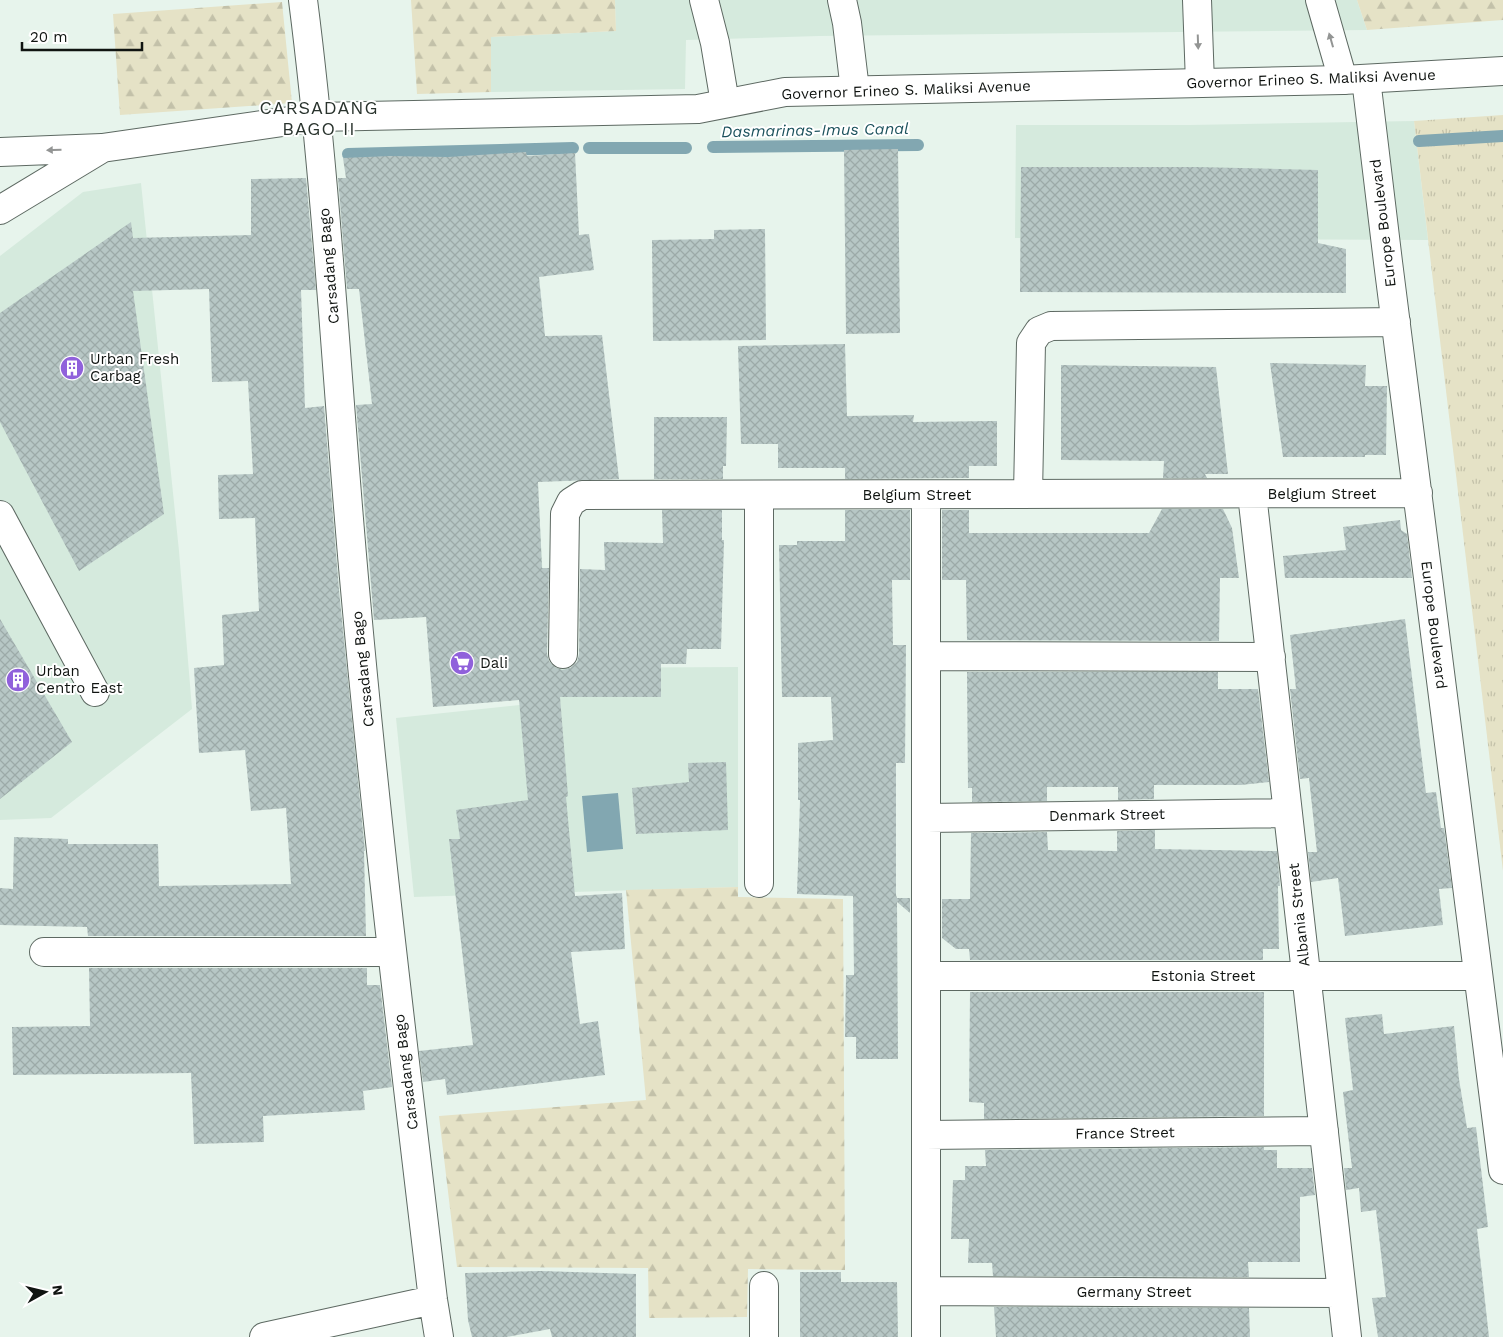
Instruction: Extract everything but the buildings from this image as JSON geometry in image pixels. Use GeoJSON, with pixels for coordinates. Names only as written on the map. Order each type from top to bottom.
{"type":"FeatureCollection","features":[{"type":"Feature","properties":{"kind":"street","name":"Carsadang Bago"},"geometry":{"type":"LineString","coordinates":[[303,0],[317,117],[355,589],[392,952],[439,1337]]}},
{"type":"Feature","properties":{"kind":"street"},"geometry":{"type":"LineString","coordinates":[[704,0],[715,43],[724,104]]}},
{"type":"Feature","properties":{"kind":"street"},"geometry":{"type":"LineString","coordinates":[[842,0],[847,23],[855,90]]}},
{"type":"Feature","properties":{"kind":"street"},"geometry":{"type":"LineString","coordinates":[[1196,0],[1200,83]]}},
{"type":"Feature","properties":{"kind":"street","name":"Europe Boulevard"},"geometry":{"type":"LineString","coordinates":[[1320,0],[1354,80],[1396,322],[1503,1170]]}},
{"type":"Feature","properties":{"kind":"street","name":"Governor Erineo S. Maliksi Avenue"},"geometry":{"type":"LineString","coordinates":[[0,152],[102,148],[317,117],[698,109],[786,92],[1354,80],[1503,71]]}},
{"type":"Feature","properties":{"kind":"street","name":"Governor Erineo S. Maliksi Avenue"},"geometry":{"type":"LineString","coordinates":[[0,210],[102,148]]}},
{"type":"Feature","properties":{"kind":"street"},"geometry":{"type":"LineString","coordinates":[[1028,494],[1032,343],[1039,332],[1051,326],[1396,322]]}},
{"type":"Feature","properties":{"kind":"street","name":"Belgium Street"},"geometry":{"type":"LineString","coordinates":[[563,654],[565,514],[571,502],[582,495],[1418,493]]}},
{"type":"Feature","properties":{"kind":"street","name":"Albania Street"},"geometry":{"type":"LineString","coordinates":[[1252,494],[1347,1337]]}},
{"type":"Feature","properties":{"kind":"street"},"geometry":{"type":"LineString","coordinates":[[926,495],[926,1337]]}},
{"type":"Feature","properties":{"kind":"street"},"geometry":{"type":"LineString","coordinates":[[759,496],[759,883]]}},
{"type":"Feature","properties":{"kind":"street"},"geometry":{"type":"LineString","coordinates":[[0,515],[95,692]]}},
{"type":"Feature","properties":{"kind":"street"},"geometry":{"type":"LineString","coordinates":[[927,656],[1271,657]]}},
{"type":"Feature","properties":{"kind":"street","name":"Denmark Street"},"geometry":{"type":"LineString","coordinates":[[926,818],[1288,813]]}},
{"type":"Feature","properties":{"kind":"street"},"geometry":{"type":"LineString","coordinates":[[44,952],[392,952]]}},
{"type":"Feature","properties":{"kind":"street","name":"Estonia Street"},"geometry":{"type":"LineString","coordinates":[[927,976],[1478,976]]}},
{"type":"Feature","properties":{"kind":"street","name":"France Street"},"geometry":{"type":"LineString","coordinates":[[926,1135],[1324,1131]]}},
{"type":"Feature","properties":{"kind":"street"},"geometry":{"type":"LineString","coordinates":[[764,1286],[764,1337]]}},
{"type":"Feature","properties":{"kind":"street","name":"Germany Street"},"geometry":{"type":"LineString","coordinates":[[926,1291],[1342,1293]]}},
{"type":"Feature","properties":{"kind":"street"},"geometry":{"type":"LineString","coordinates":[[264,1337],[433,1300]]}},
{"type":"Feature","properties":{"kind":"shaded area"},"geometry":{"type":"Polygon","coordinates":[[[615,0],[1357,0],[1367,30],[819,36],[686,40],[685,89],[491,92],[490,37],[616,31],[615,0]]]}},
{"type":"Feature","properties":{"kind":"shaded area"},"geometry":{"type":"Polygon","coordinates":[[[1414,121],[1428,240],[1015,238],[1016,125],[1190,125],[1414,121]]]}},
{"type":"Feature","properties":{"kind":"shaded area"},"geometry":{"type":"Polygon","coordinates":[[[141,183],[179,551],[192,709],[51,818],[0,820],[0,256],[83,192],[141,183]]]}},
{"type":"Feature","properties":{"kind":"shaded area"},"geometry":{"type":"Polygon","coordinates":[[[539,509],[548,668],[738,667],[738,887],[414,897],[396,718],[538,703],[532,611],[386,619],[373,517],[539,509]]]}},
{"type":"Feature","properties":{"kind":"green space"},"geometry":{"type":"Polygon","coordinates":[[[411,0],[615,0],[616,31],[491,37],[491,92],[417,94],[411,0]]]}},
{"type":"Feature","properties":{"kind":"green space"},"geometry":{"type":"Polygon","coordinates":[[[1357,0],[1503,0],[1503,20],[1367,30],[1357,0]]]}},
{"type":"Feature","properties":{"kind":"green space"},"geometry":{"type":"Polygon","coordinates":[[[282,2],[292,103],[120,115],[113,14],[282,2]]]}},
{"type":"Feature","properties":{"kind":"green space"},"geometry":{"type":"Polygon","coordinates":[[[1503,115],[1503,871],[1414,121],[1503,115]]]}},
{"type":"Feature","properties":{"kind":"green space"},"geometry":{"type":"Polygon","coordinates":[[[738,887],[738,897],[843,899],[845,1270],[748,1269],[747,1317],[649,1318],[648,1268],[457,1267],[439,1116],[646,1100],[626,890],[738,887]]]}},
{"type":"Feature","properties":{"kind":"water"},"geometry":{"type":"Polygon","coordinates":[[[618,793],[623,849],[587,852],[582,796],[618,793]]]}},
{"type":"Feature","properties":{"kind":"waterway","name":"Dasmarinas-Imus Canal"},"geometry":{"type":"LineString","coordinates":[[1419,141],[1503,136]]}},
{"type":"Feature","properties":{"kind":"waterway","name":"Dasmarinas-Imus Canal"},"geometry":{"type":"LineString","coordinates":[[713,147],[918,145]]}},
{"type":"Feature","properties":{"kind":"waterway","name":"Dasmarinas-Imus Canal"},"geometry":{"type":"LineString","coordinates":[[348,154],[573,148]]}},
{"type":"Feature","properties":{"kind":"waterway","name":"Dasmarinas-Imus Canal"},"geometry":{"type":"LineString","coordinates":[[589,148],[686,148]]}},
{"type":"Feature","properties":{"kind":"place","name":"Urban Fresh Carbag"},"geometry":{"type":"Point","coordinates":[72,368]}},
{"type":"Feature","properties":{"kind":"place","name":"Dali"},"geometry":{"type":"Point","coordinates":[462,663]}},
{"type":"Feature","properties":{"kind":"place","name":"Urban Centro East"},"geometry":{"type":"Point","coordinates":[18,680]}},
{"type":"Feature","properties":{"kind":"district","name":"CARSADANG BAGO II"},"geometry":{"type":"Point","coordinates":[319,117]}}]}
